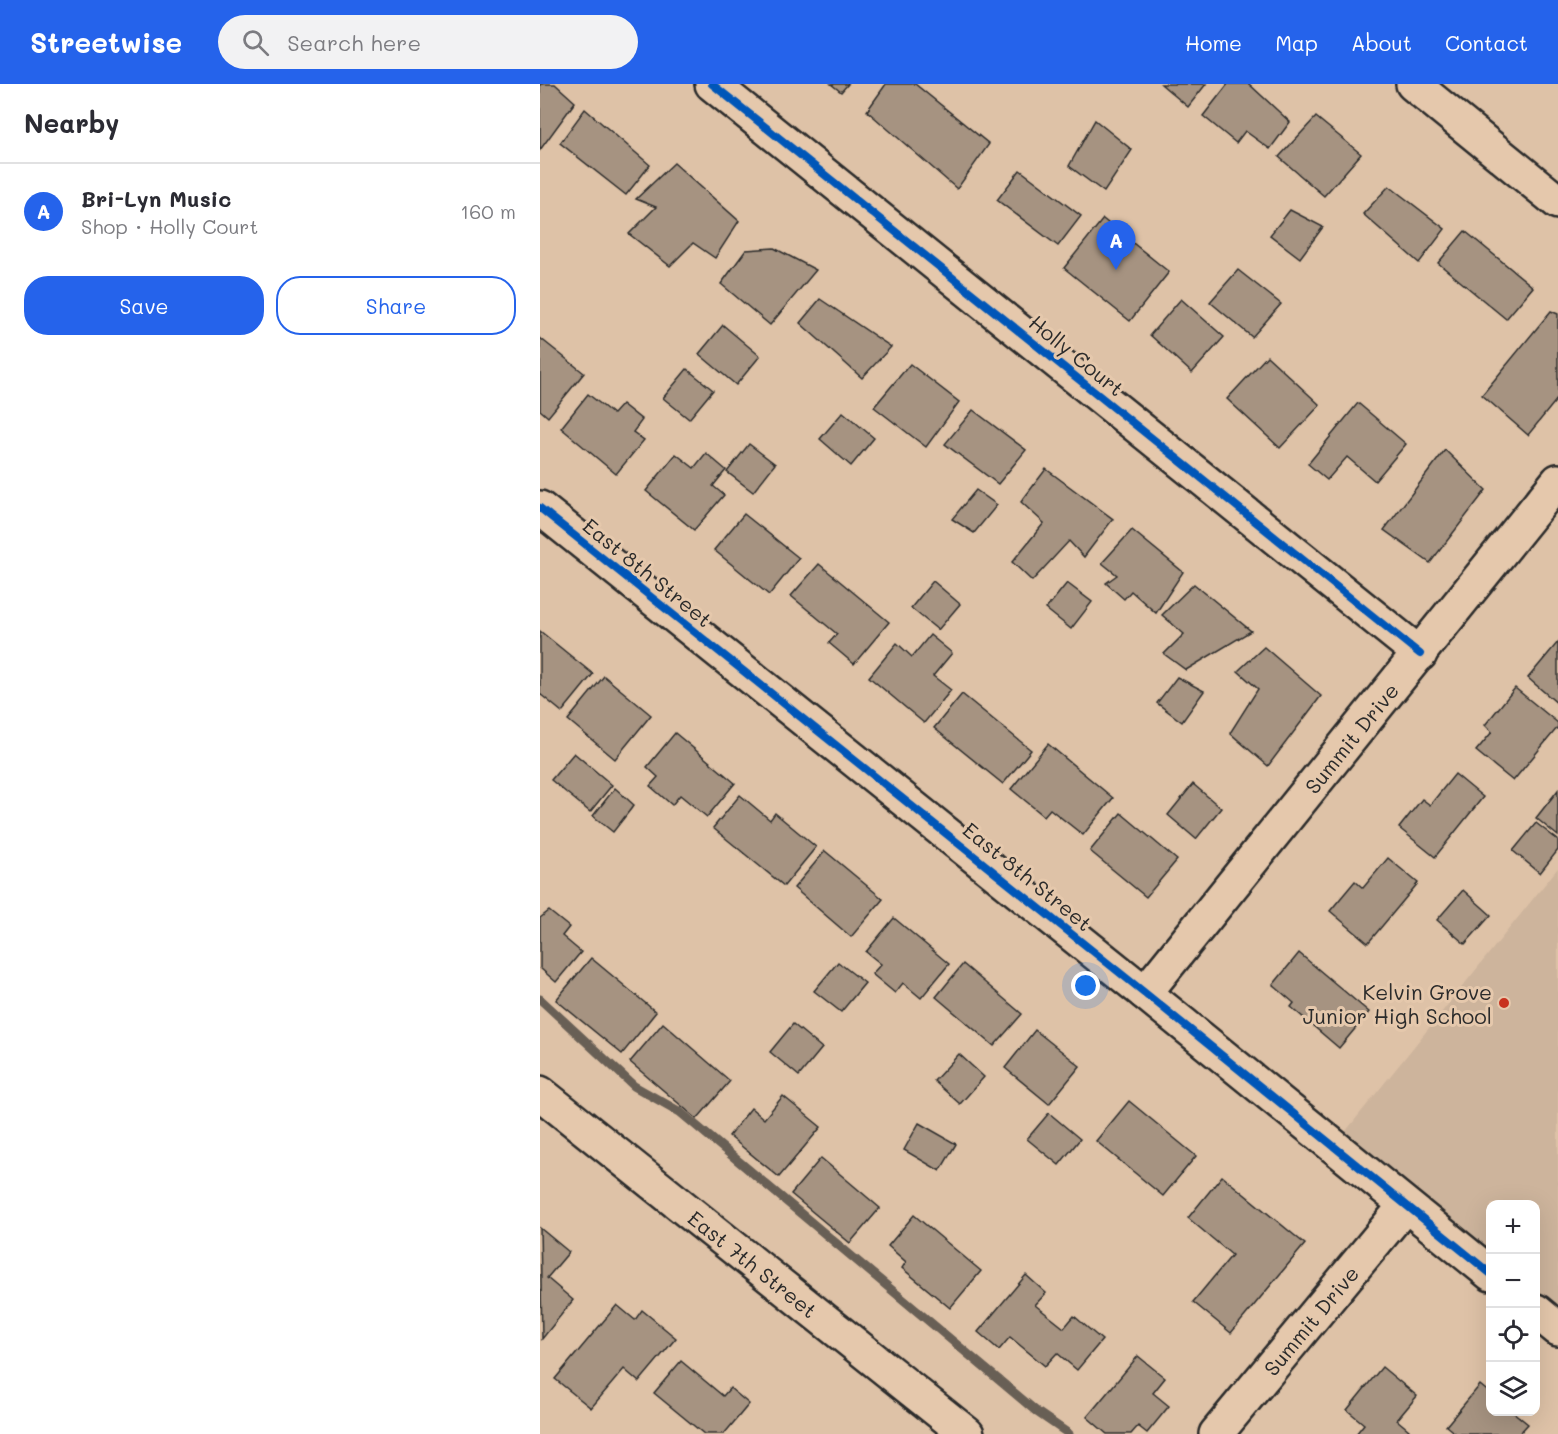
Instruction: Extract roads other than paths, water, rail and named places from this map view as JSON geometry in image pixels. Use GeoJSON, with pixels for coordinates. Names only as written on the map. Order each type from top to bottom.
{"type":"FeatureCollection","features":[{"type":"Feature","properties":{"kind":"street","name":"Holly Court"},"geometry":{"type":"LineString","coordinates":[[712,84],[1420,654]]}},
{"type":"Feature","properties":{"kind":"street"},"geometry":{"type":"LineString","coordinates":[[1413,84],[1558,202]]}},
{"type":"Feature","properties":{"kind":"street","name":"Summit Drive"},"geometry":{"type":"LineString","coordinates":[[1145,993],[1558,482]]}},
{"type":"Feature","properties":{"kind":"street","name":"East 8th Street"},"geometry":{"type":"LineString","coordinates":[[540,508],[1145,993],[1486,1270]]}},
{"type":"Feature","properties":{"kind":"street","name":"East 7th Street"},"geometry":{"type":"LineString","coordinates":[[540,1093],[967,1434]]}},
{"type":"Feature","properties":{"kind":"street","name":"Summit Drive"},"geometry":{"type":"LineString","coordinates":[[1216,1434],[1406,1206]]}},
{"type":"Feature","properties":{"kind":"street"},"geometry":{"type":"LineString","coordinates":[[1540,1314],[1558,1329]]}},
{"type":"Feature","properties":{"kind":"waterway"},"geometry":{"type":"LineString","coordinates":[[540,999],[634,1086],[680,1112],[1037,1412],[1069,1434]]}},
{"type":"Feature","properties":{"kind":"place","name":"Bri-Lyn Music"},"geometry":{"type":"Point","coordinates":[1116,270]}},
{"type":"Feature","properties":{"kind":"place","name":"Kelvin Grove Junior High School"},"geometry":{"type":"Point","coordinates":[1504,1003]}}]}
